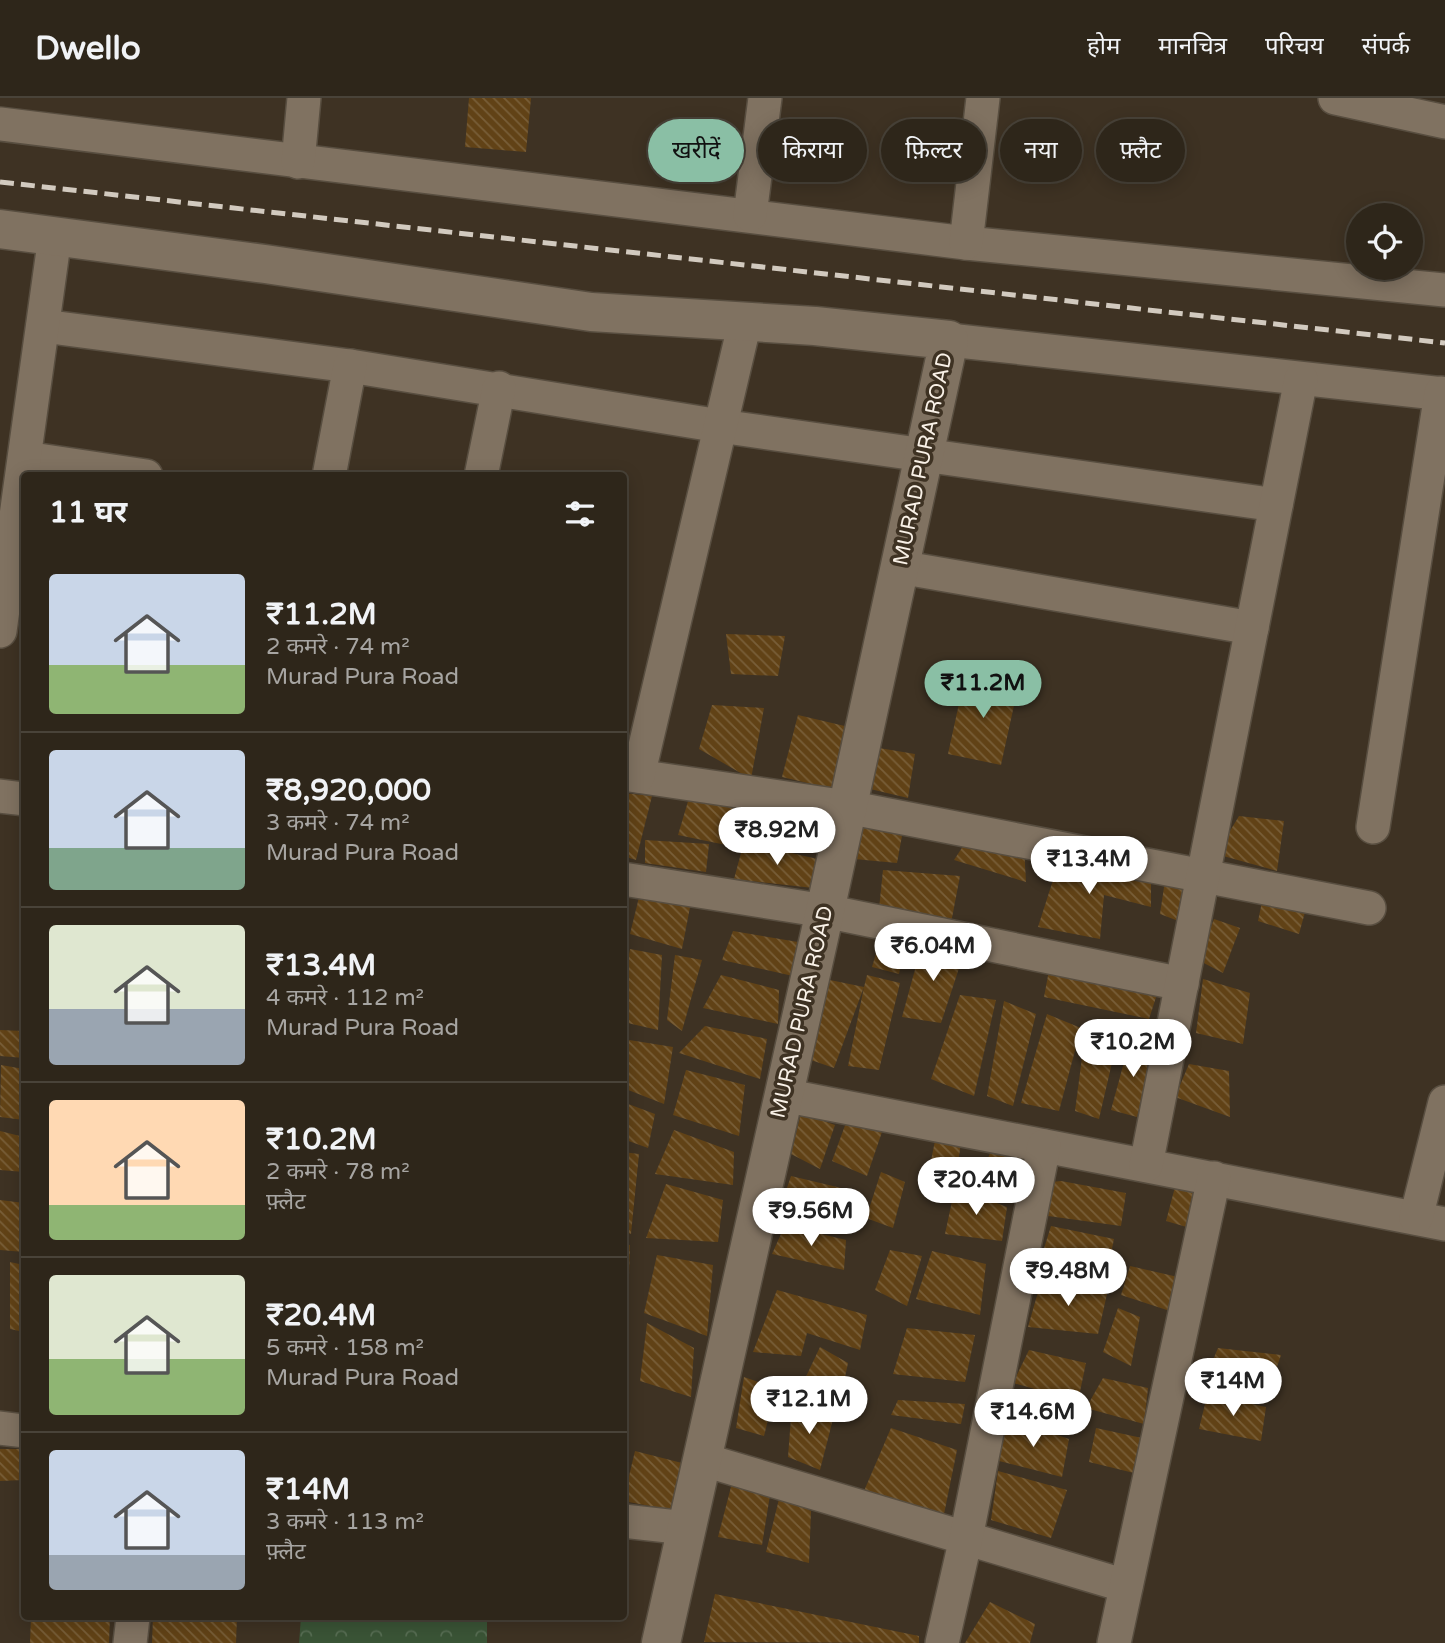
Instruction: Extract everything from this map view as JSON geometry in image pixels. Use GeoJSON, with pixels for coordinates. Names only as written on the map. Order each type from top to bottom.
{"type":"FeatureCollection","features":[{"type":"Feature","properties":{"kind":"street"},"geometry":{"type":"LineString","coordinates":[[298,162],[304,98]]}},
{"type":"Feature","properties":{"kind":"street"},"geometry":{"type":"LineString","coordinates":[[751,215],[765,98]]}},
{"type":"Feature","properties":{"kind":"street"},"geometry":{"type":"LineString","coordinates":[[966,243],[983,98]]}},
{"type":"Feature","properties":{"kind":"street"},"geometry":{"type":"LineString","coordinates":[[1335,98],[1445,122]]}},
{"type":"Feature","properties":{"kind":"street"},"geometry":{"type":"LineString","coordinates":[[0,124],[966,243],[1445,290]]}},
{"type":"Feature","properties":{"kind":"street"},"geometry":{"type":"LineString","coordinates":[[0,229],[265,264],[592,312],[815,326],[1443,393],[1373,827]]}},
{"type":"Feature","properties":{"kind":"street"},"geometry":{"type":"LineString","coordinates":[[24,472],[55,236]]}},
{"type":"Feature","properties":{"kind":"street"},"geometry":{"type":"LineString","coordinates":[[745,321],[631,775],[847,807],[1369,908]]}},
{"type":"Feature","properties":{"kind":"street"},"geometry":{"type":"LineString","coordinates":[[43,326],[350,366],[499,388],[720,426],[1276,505]]}},
{"type":"Feature","properties":{"kind":"street","name":"MURAD PURA ROAD"},"geometry":{"type":"LineString","coordinates":[[661,1643],[825,911],[949,340]]}},
{"type":"Feature","properties":{"kind":"street"},"geometry":{"type":"LineString","coordinates":[[330,472],[350,366]]}},
{"type":"Feature","properties":{"kind":"street"},"geometry":{"type":"LineString","coordinates":[[1146,1165],[1301,379]]}},
{"type":"Feature","properties":{"kind":"street"},"geometry":{"type":"LineString","coordinates":[[482,472],[499,388]]}},
{"type":"Feature","properties":{"kind":"street"},"geometry":{"type":"LineString","coordinates":[[25,458],[119,472]]}},
{"type":"Feature","properties":{"kind":"street"},"geometry":{"type":"LineString","coordinates":[[9,621],[21,499]]}},
{"type":"Feature","properties":{"kind":"street"},"geometry":{"type":"LineString","coordinates":[[899,567],[1252,628]]}},
{"type":"Feature","properties":{"kind":"street"},"geometry":{"type":"LineString","coordinates":[[0,796],[21,799]]}},
{"type":"Feature","properties":{"kind":"street"},"geometry":{"type":"LineString","coordinates":[[627,886],[825,911],[1182,984]]}},
{"type":"Feature","properties":{"kind":"street"},"geometry":{"type":"LineString","coordinates":[[783,1095],[1430,1221],[1445,1102]]}},
{"type":"Feature","properties":{"kind":"street"},"geometry":{"type":"LineString","coordinates":[[943,1643],[1044,1146]]}},
{"type":"Feature","properties":{"kind":"street"},"geometry":{"type":"LineString","coordinates":[[1114,1643],[1214,1178]]}},
{"type":"Feature","properties":{"kind":"street"},"geometry":{"type":"LineString","coordinates":[[0,1428],[21,1431]]}},
{"type":"Feature","properties":{"kind":"street"},"geometry":{"type":"LineString","coordinates":[[701,1459],[1126,1586]]}},
{"type":"Feature","properties":{"kind":"street"},"geometry":{"type":"LineString","coordinates":[[627,1521],[685,1528]]}},
{"type":"Feature","properties":{"kind":"street"},"geometry":{"type":"LineString","coordinates":[[130,1643],[133,1620]]}},
{"type":"Feature","properties":{"kind":"green space"},"geometry":{"type":"Polygon","coordinates":[[[301,1620],[487,1620],[487,1643],[299,1643],[301,1620]]]}},
{"type":"Feature","properties":{"kind":"building"},"geometry":{"type":"Polygon","coordinates":[[[469,98],[531,98],[526,152],[465,147],[469,98]]]}},
{"type":"Feature","properties":{"kind":"building"},"geometry":{"type":"Polygon","coordinates":[[[726,634],[785,636],[778,676],[731,674],[726,634]]]}},
{"type":"Feature","properties":{"kind":"building"},"geometry":{"type":"Polygon","coordinates":[[[965,676],[1018,687],[1001,765],[948,754],[965,676]]]}},
{"type":"Feature","properties":{"kind":"building"},"geometry":{"type":"Polygon","coordinates":[[[712,705],[764,708],[751,779],[699,749],[712,705]]]}},
{"type":"Feature","properties":{"kind":"building"},"geometry":{"type":"Polygon","coordinates":[[[798,715],[849,727],[833,789],[782,777],[798,715]]]}},
{"type":"Feature","properties":{"kind":"building"},"geometry":{"type":"Polygon","coordinates":[[[879,748],[915,754],[908,798],[866,788],[879,748]]]}},
{"type":"Feature","properties":{"kind":"building"},"geometry":{"type":"Polygon","coordinates":[[[627,793],[652,796],[636,860],[627,857],[627,793]]]}},
{"type":"Feature","properties":{"kind":"building"},"geometry":{"type":"Polygon","coordinates":[[[689,798],[734,802],[726,845],[678,835],[689,798]]]}},
{"type":"Feature","properties":{"kind":"building"},"geometry":{"type":"Polygon","coordinates":[[[739,809],[825,819],[824,844],[738,835],[739,809]]]}},
{"type":"Feature","properties":{"kind":"building"},"geometry":{"type":"Polygon","coordinates":[[[1239,816],[1284,821],[1277,871],[1216,854],[1239,816]]]}},
{"type":"Feature","properties":{"kind":"building"},"geometry":{"type":"Polygon","coordinates":[[[859,822],[904,825],[897,863],[854,859],[859,822]]]}},
{"type":"Feature","properties":{"kind":"building"},"geometry":{"type":"Polygon","coordinates":[[[969,837],[1024,847],[1026,882],[954,860],[969,837]]]}},
{"type":"Feature","properties":{"kind":"building"},"geometry":{"type":"Polygon","coordinates":[[[645,840],[709,844],[706,872],[645,863],[645,840]]]}},
{"type":"Feature","properties":{"kind":"building"},"geometry":{"type":"Polygon","coordinates":[[[744,842],[822,860],[813,888],[734,879],[744,842]]]}},
{"type":"Feature","properties":{"kind":"building"},"geometry":{"type":"Polygon","coordinates":[[[1061,855],[1151,877],[1151,907],[1104,895],[1100,939],[1038,927],[1061,855]]]}},
{"type":"Feature","properties":{"kind":"building"},"geometry":{"type":"Polygon","coordinates":[[[883,870],[960,876],[951,923],[879,909],[883,870]]]}},
{"type":"Feature","properties":{"kind":"building"},"geometry":{"type":"Polygon","coordinates":[[[1166,874],[1189,886],[1181,922],[1160,914],[1166,874]]]}},
{"type":"Feature","properties":{"kind":"building"},"geometry":{"type":"Polygon","coordinates":[[[641,889],[691,902],[682,949],[630,934],[641,889]]]}},
{"type":"Feature","properties":{"kind":"building"},"geometry":{"type":"Polygon","coordinates":[[[1263,897],[1307,905],[1299,934],[1258,921],[1263,897]]]}},
{"type":"Feature","properties":{"kind":"building"},"geometry":{"type":"Polygon","coordinates":[[[1214,919],[1240,928],[1223,973],[1198,960],[1214,919]]]}},
{"type":"Feature","properties":{"kind":"building"},"geometry":{"type":"Polygon","coordinates":[[[733,931],[798,942],[793,976],[722,960],[733,931]]]}},
{"type":"Feature","properties":{"kind":"building"},"geometry":{"type":"Polygon","coordinates":[[[881,936],[907,937],[899,974],[872,967],[881,936]]]}},
{"type":"Feature","properties":{"kind":"building"},"geometry":{"type":"Polygon","coordinates":[[[922,944],[965,950],[941,1023],[902,1017],[922,944]]]}},
{"type":"Feature","properties":{"kind":"building"},"geometry":{"type":"Polygon","coordinates":[[[630,949],[662,955],[658,1030],[627,1023],[627,965],[630,949]]]}},
{"type":"Feature","properties":{"kind":"building"},"geometry":{"type":"Polygon","coordinates":[[[675,955],[702,960],[682,1031],[667,1020],[675,955]]]}},
{"type":"Feature","properties":{"kind":"building"},"geometry":{"type":"Polygon","coordinates":[[[1050,965],[1159,988],[1149,1019],[1044,997],[1050,965]]]}},
{"type":"Feature","properties":{"kind":"building"},"geometry":{"type":"Polygon","coordinates":[[[721,975],[779,990],[778,1024],[703,1008],[721,975]]]}},
{"type":"Feature","properties":{"kind":"building"},"geometry":{"type":"Polygon","coordinates":[[[867,975],[900,983],[879,1070],[848,1066],[867,975]]]}},
{"type":"Feature","properties":{"kind":"building"},"geometry":{"type":"Polygon","coordinates":[[[825,979],[864,987],[834,1068],[808,1059],[825,979]]]}},
{"type":"Feature","properties":{"kind":"building"},"geometry":{"type":"Polygon","coordinates":[[[1203,979],[1250,993],[1243,1044],[1196,1033],[1203,979]]]}},
{"type":"Feature","properties":{"kind":"building"},"geometry":{"type":"Polygon","coordinates":[[[960,995],[996,1000],[974,1096],[931,1079],[960,995]]]}},
{"type":"Feature","properties":{"kind":"building"},"geometry":{"type":"Polygon","coordinates":[[[1004,1001],[1036,1014],[1013,1106],[987,1096],[1004,1001]]]}},
{"type":"Feature","properties":{"kind":"building"},"geometry":{"type":"Polygon","coordinates":[[[1047,1014],[1081,1028],[1059,1111],[1021,1103],[1047,1014]]]}},
{"type":"Feature","properties":{"kind":"building"},"geometry":{"type":"Polygon","coordinates":[[[705,1026],[767,1039],[760,1079],[679,1053],[705,1026]]]}},
{"type":"Feature","properties":{"kind":"building"},"geometry":{"type":"Polygon","coordinates":[[[1086,1027],[1117,1041],[1099,1119],[1075,1111],[1086,1027]]]}},
{"type":"Feature","properties":{"kind":"building"},"geometry":{"type":"Polygon","coordinates":[[[0,1030],[21,1031],[21,1058],[0,1056],[0,1030]]]}},
{"type":"Feature","properties":{"kind":"building"},"geometry":{"type":"Polygon","coordinates":[[[627,1040],[673,1047],[664,1104],[627,1090],[627,1040]]]}},
{"type":"Feature","properties":{"kind":"building"},"geometry":{"type":"Polygon","coordinates":[[[1130,1040],[1154,1046],[1137,1117],[1111,1110],[1130,1040]]]}},
{"type":"Feature","properties":{"kind":"building"},"geometry":{"type":"Polygon","coordinates":[[[1189,1064],[1229,1071],[1230,1117],[1175,1097],[1189,1064]]]}},
{"type":"Feature","properties":{"kind":"building"},"geometry":{"type":"Polygon","coordinates":[[[1,1065],[21,1068],[21,1120],[0,1117],[1,1065]]]}},
{"type":"Feature","properties":{"kind":"building"},"geometry":{"type":"Polygon","coordinates":[[[686,1070],[745,1085],[739,1136],[673,1115],[686,1070]]]}},
{"type":"Feature","properties":{"kind":"building"},"geometry":{"type":"Polygon","coordinates":[[[627,1104],[655,1114],[648,1148],[627,1140],[627,1104]]]}},
{"type":"Feature","properties":{"kind":"building"},"geometry":{"type":"Polygon","coordinates":[[[801,1113],[835,1125],[820,1169],[791,1154],[801,1113]]]}},
{"type":"Feature","properties":{"kind":"building"},"geometry":{"type":"Polygon","coordinates":[[[847,1120],[884,1126],[867,1176],[832,1161],[847,1120]]]}},
{"type":"Feature","properties":{"kind":"building"},"geometry":{"type":"Polygon","coordinates":[[[674,1130],[734,1152],[733,1185],[655,1174],[674,1130]]]}},
{"type":"Feature","properties":{"kind":"building"},"geometry":{"type":"Polygon","coordinates":[[[0,1131],[21,1136],[21,1172],[0,1170],[0,1131]]]}},
{"type":"Feature","properties":{"kind":"building"},"geometry":{"type":"Polygon","coordinates":[[[936,1136],[961,1142],[955,1187],[927,1180],[936,1136]]]}},
{"type":"Feature","properties":{"kind":"building"},"geometry":{"type":"Polygon","coordinates":[[[993,1145],[1021,1153],[1012,1195],[978,1185],[993,1145]]]}},
{"type":"Feature","properties":{"kind":"building"},"geometry":{"type":"Polygon","coordinates":[[[627,1152],[639,1154],[631,1234],[627,1233],[627,1152]]]}},
{"type":"Feature","properties":{"kind":"building"},"geometry":{"type":"Polygon","coordinates":[[[881,1172],[905,1182],[893,1228],[866,1218],[881,1172]]]}},
{"type":"Feature","properties":{"kind":"building"},"geometry":{"type":"Polygon","coordinates":[[[791,1176],[858,1192],[855,1224],[780,1208],[791,1176]]]}},
{"type":"Feature","properties":{"kind":"building"},"geometry":{"type":"Polygon","coordinates":[[[1061,1181],[1126,1193],[1121,1226],[1048,1216],[1052,1182],[1061,1181]]]}},
{"type":"Feature","properties":{"kind":"building"},"geometry":{"type":"Polygon","coordinates":[[[666,1184],[723,1200],[718,1242],[646,1238],[666,1184]]]}},
{"type":"Feature","properties":{"kind":"building"},"geometry":{"type":"Polygon","coordinates":[[[955,1187],[1007,1207],[1002,1241],[945,1234],[955,1187]]]}},
{"type":"Feature","properties":{"kind":"building"},"geometry":{"type":"Polygon","coordinates":[[[1175,1187],[1200,1192],[1190,1228],[1166,1221],[1175,1187]]]}},
{"type":"Feature","properties":{"kind":"building"},"geometry":{"type":"Polygon","coordinates":[[[0,1200],[21,1203],[21,1252],[0,1250],[0,1200]]]}},
{"type":"Feature","properties":{"kind":"building"},"geometry":{"type":"Polygon","coordinates":[[[785,1225],[846,1240],[844,1270],[772,1254],[785,1225]]]}},
{"type":"Feature","properties":{"kind":"building"},"geometry":{"type":"Polygon","coordinates":[[[1051,1226],[1114,1239],[1107,1273],[1041,1258],[1051,1226]]]}},
{"type":"Feature","properties":{"kind":"building"},"geometry":{"type":"Polygon","coordinates":[[[627,1245],[630,1245],[627,1275],[627,1245]]]}},
{"type":"Feature","properties":{"kind":"building"},"geometry":{"type":"Polygon","coordinates":[[[890,1250],[922,1256],[907,1306],[875,1290],[890,1250]]]}},
{"type":"Feature","properties":{"kind":"building"},"geometry":{"type":"Polygon","coordinates":[[[932,1251],[986,1264],[980,1315],[916,1299],[932,1251]]]}},
{"type":"Feature","properties":{"kind":"building"},"geometry":{"type":"Polygon","coordinates":[[[657,1255],[713,1265],[707,1336],[644,1313],[657,1255]]]}},
{"type":"Feature","properties":{"kind":"building"},"geometry":{"type":"Polygon","coordinates":[[[10,1262],[21,1264],[21,1331],[10,1329],[10,1262]]]}},
{"type":"Feature","properties":{"kind":"building"},"geometry":{"type":"Polygon","coordinates":[[[1130,1266],[1178,1277],[1173,1312],[1121,1295],[1130,1266]]]}},
{"type":"Feature","properties":{"kind":"building"},"geometry":{"type":"Polygon","coordinates":[[[1042,1278],[1107,1294],[1098,1334],[1028,1327],[1042,1278]]]}},
{"type":"Feature","properties":{"kind":"building"},"geometry":{"type":"Polygon","coordinates":[[[777,1290],[867,1315],[860,1350],[807,1333],[801,1356],[753,1352],[777,1290]]]}},
{"type":"Feature","properties":{"kind":"building"},"geometry":{"type":"Polygon","coordinates":[[[1118,1308],[1140,1317],[1131,1366],[1103,1352],[1118,1308]]]}},
{"type":"Feature","properties":{"kind":"building"},"geometry":{"type":"Polygon","coordinates":[[[647,1323],[694,1348],[691,1397],[640,1381],[647,1323]]]}},
{"type":"Feature","properties":{"kind":"building"},"geometry":{"type":"Polygon","coordinates":[[[907,1328],[975,1335],[965,1382],[893,1374],[907,1328]]]}},
{"type":"Feature","properties":{"kind":"building"},"geometry":{"type":"Polygon","coordinates":[[[820,1347],[848,1363],[839,1405],[802,1385],[820,1347]]]}},
{"type":"Feature","properties":{"kind":"building"},"geometry":{"type":"Polygon","coordinates":[[[1218,1348],[1281,1355],[1269,1390],[1207,1374],[1218,1348]]]}},
{"type":"Feature","properties":{"kind":"building"},"geometry":{"type":"Polygon","coordinates":[[[1029,1350],[1086,1363],[1078,1401],[1013,1383],[1029,1350]]]}},
{"type":"Feature","properties":{"kind":"building"},"geometry":{"type":"Polygon","coordinates":[[[744,1377],[776,1388],[764,1436],[736,1428],[744,1377]]]}},
{"type":"Feature","properties":{"kind":"building"},"geometry":{"type":"Polygon","coordinates":[[[1103,1378],[1148,1388],[1144,1424],[1086,1408],[1103,1378]]]}},
{"type":"Feature","properties":{"kind":"building"},"geometry":{"type":"Polygon","coordinates":[[[1210,1395],[1266,1407],[1261,1441],[1199,1429],[1206,1400],[1210,1395]]]}},
{"type":"Feature","properties":{"kind":"building"},"geometry":{"type":"Polygon","coordinates":[[[898,1400],[965,1404],[961,1424],[891,1415],[898,1400]]]}},
{"type":"Feature","properties":{"kind":"building"},"geometry":{"type":"Polygon","coordinates":[[[792,1404],[833,1419],[820,1470],[788,1457],[792,1404]]]}},
{"type":"Feature","properties":{"kind":"building"},"geometry":{"type":"Polygon","coordinates":[[[1011,1419],[1069,1439],[1062,1477],[995,1460],[1011,1419]]]}},
{"type":"Feature","properties":{"kind":"building"},"geometry":{"type":"Polygon","coordinates":[[[891,1428],[957,1450],[944,1514],[864,1491],[891,1428]]]}},
{"type":"Feature","properties":{"kind":"building"},"geometry":{"type":"Polygon","coordinates":[[[1096,1428],[1142,1438],[1134,1473],[1089,1462],[1096,1428]]]}},
{"type":"Feature","properties":{"kind":"building"},"geometry":{"type":"Polygon","coordinates":[[[0,1449],[21,1449],[21,1480],[0,1481],[0,1449]]]}},
{"type":"Feature","properties":{"kind":"building"},"geometry":{"type":"Polygon","coordinates":[[[635,1451],[682,1463],[672,1510],[627,1502],[627,1484],[635,1451]]]}},
{"type":"Feature","properties":{"kind":"building"},"geometry":{"type":"Polygon","coordinates":[[[998,1471],[1067,1490],[1051,1538],[991,1520],[998,1471]]]}},
{"type":"Feature","properties":{"kind":"building"},"geometry":{"type":"Polygon","coordinates":[[[732,1483],[770,1495],[762,1545],[718,1537],[732,1483]]]}},
{"type":"Feature","properties":{"kind":"building"},"geometry":{"type":"Polygon","coordinates":[[[780,1495],[811,1511],[809,1563],[766,1552],[780,1495]]]}},
{"type":"Feature","properties":{"kind":"building"},"geometry":{"type":"Polygon","coordinates":[[[715,1594],[919,1636],[919,1643],[704,1642],[715,1594]]]}},
{"type":"Feature","properties":{"kind":"building"},"geometry":{"type":"Polygon","coordinates":[[[990,1602],[1035,1624],[1030,1643],[965,1643],[990,1602]]]}},
{"type":"Feature","properties":{"kind":"building"},"geometry":{"type":"Polygon","coordinates":[[[31,1620],[110,1620],[109,1643],[30,1643],[31,1620]]]}},
{"type":"Feature","properties":{"kind":"building"},"geometry":{"type":"Polygon","coordinates":[[[153,1620],[237,1620],[236,1643],[152,1643],[153,1620]]]}},
{"type":"Feature","properties":{"kind":"railway"},"geometry":{"type":"LineString","coordinates":[[0,182],[1445,343]]}}]}
